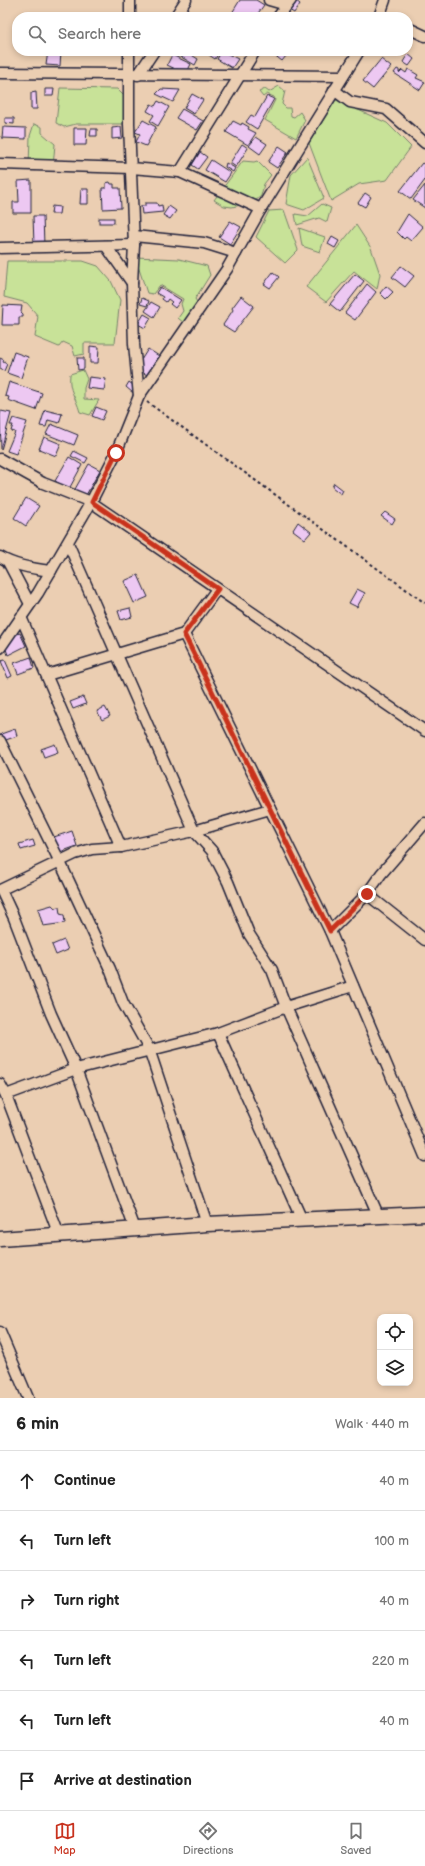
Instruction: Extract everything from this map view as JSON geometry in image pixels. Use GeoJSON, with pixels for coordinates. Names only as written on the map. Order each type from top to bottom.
{"type":"FeatureCollection","features":[{"type":"Feature","properties":{"kind":"street"},"geometry":{"type":"LineString","coordinates":[[130,0],[130,12]]}},
{"type":"Feature","properties":{"kind":"street"},"geometry":{"type":"LineString","coordinates":[[178,12],[186,0]]}},
{"type":"Feature","properties":{"kind":"street"},"geometry":{"type":"LineString","coordinates":[[269,0],[283,4],[288,0]]}},
{"type":"Feature","properties":{"kind":"street"},"geometry":{"type":"LineString","coordinates":[[282,12],[291,0]]}},
{"type":"Feature","properties":{"kind":"street"},"geometry":{"type":"LineString","coordinates":[[384,12],[385,0]]}},
{"type":"Feature","properties":{"kind":"street"},"geometry":{"type":"LineString","coordinates":[[413,30],[425,36]]}},
{"type":"Feature","properties":{"kind":"street"},"geometry":{"type":"LineString","coordinates":[[130,56],[133,76],[131,168],[134,241],[132,283],[134,344],[139,396]]}},
{"type":"Feature","properties":{"kind":"street"},"geometry":{"type":"LineString","coordinates":[[133,76],[150,56]]}},
{"type":"Feature","properties":{"kind":"street"},"geometry":{"type":"LineString","coordinates":[[180,172],[252,56]]}},
{"type":"Feature","properties":{"kind":"street"},"geometry":{"type":"LineString","coordinates":[[0,648],[51,571],[92,502],[116,453],[139,396],[227,269],[261,209],[356,56]]}},
{"type":"Feature","properties":{"kind":"street"},"geometry":{"type":"LineString","coordinates":[[0,73],[133,76],[343,76]]}},
{"type":"Feature","properties":{"kind":"street"},"geometry":{"type":"LineString","coordinates":[[334,90],[350,102],[386,109],[425,143]]}},
{"type":"Feature","properties":{"kind":"street"},"geometry":{"type":"LineString","coordinates":[[0,164],[131,168],[180,172],[261,209]]}},
{"type":"Feature","properties":{"kind":"street"},"geometry":{"type":"LineString","coordinates":[[0,248],[106,246],[134,241],[204,243],[236,252]]}},
{"type":"Feature","properties":{"kind":"street"},"geometry":{"type":"LineString","coordinates":[[106,246],[132,283]]}},
{"type":"Feature","properties":{"kind":"street"},"geometry":{"type":"LineString","coordinates":[[0,459],[43,483],[92,502],[425,731]]}},
{"type":"Feature","properties":{"kind":"street"},"geometry":{"type":"LineString","coordinates":[[68,543],[194,831],[215,857],[228,882],[249,934],[272,970],[286,1007],[379,1217]]}},
{"type":"Feature","properties":{"kind":"street"},"geometry":{"type":"LineString","coordinates":[[4,559],[32,569],[51,571]]}},
{"type":"Feature","properties":{"kind":"street"},"geometry":{"type":"LineString","coordinates":[[4,559],[30,604]]}},
{"type":"Feature","properties":{"kind":"street"},"geometry":{"type":"LineString","coordinates":[[47,675],[184,634],[218,589]]}},
{"type":"Feature","properties":{"kind":"street"},"geometry":{"type":"LineString","coordinates":[[21,617],[121,847]]}},
{"type":"Feature","properties":{"kind":"street"},"geometry":{"type":"LineString","coordinates":[[184,634],[330,931],[425,1156]]}},
{"type":"Feature","properties":{"kind":"street"},"geometry":{"type":"LineString","coordinates":[[0,741],[60,862],[110,969],[123,1003],[149,1049],[207,1224]]}},
{"type":"Feature","properties":{"kind":"street"},"geometry":{"type":"LineString","coordinates":[[135,1229],[76,1069],[51,1014],[14,918],[1,890],[60,862],[92,849],[121,847],[194,831],[270,809]]}},
{"type":"Feature","properties":{"kind":"street"},"geometry":{"type":"LineString","coordinates":[[330,931],[367,894],[381,874],[425,823]]}},
{"type":"Feature","properties":{"kind":"street"},"geometry":{"type":"LineString","coordinates":[[367,894],[425,940]]}},
{"type":"Feature","properties":{"kind":"street"},"geometry":{"type":"LineString","coordinates":[[6,1095],[76,1069],[149,1049],[218,1033],[286,1007],[353,986]]}},
{"type":"Feature","properties":{"kind":"street"},"geometry":{"type":"LineString","coordinates":[[218,1033],[302,1220]]}},
{"type":"Feature","properties":{"kind":"street"},"geometry":{"type":"LineString","coordinates":[[0,1084],[6,1095],[59,1235]]}},
{"type":"Feature","properties":{"kind":"street"},"geometry":{"type":"LineString","coordinates":[[0,1239],[207,1224],[425,1214]]}},
{"type":"Feature","properties":{"kind":"street"},"geometry":{"type":"LineString","coordinates":[[0,1332],[28,1398]]}},
{"type":"Feature","properties":{"kind":"path"},"geometry":{"type":"LineString","coordinates":[[139,396],[425,603]]}},
{"type":"Feature","properties":{"kind":"green space"},"geometry":{"type":"Polygon","coordinates":[[[279,86],[285,91],[282,104],[286,108],[290,108],[291,116],[294,117],[300,112],[305,120],[296,138],[265,120],[275,100],[274,97],[267,94],[263,97],[259,92],[265,89],[269,92],[279,86]]]}},
{"type":"Feature","properties":{"kind":"green space"},"geometry":{"type":"Polygon","coordinates":[[[60,88],[117,89],[124,96],[124,124],[76,124],[64,127],[56,123],[60,88]]]}},
{"type":"Feature","properties":{"kind":"green space"},"geometry":{"type":"Polygon","coordinates":[[[336,100],[387,123],[411,147],[387,180],[359,184],[331,201],[309,143],[336,100]]]}},
{"type":"Feature","properties":{"kind":"green space"},"geometry":{"type":"Polygon","coordinates":[[[34,124],[42,127],[42,133],[55,144],[53,167],[29,166],[30,136],[34,124]]]}},
{"type":"Feature","properties":{"kind":"green space"},"geometry":{"type":"Polygon","coordinates":[[[307,157],[324,198],[304,210],[286,204],[291,175],[307,157]]]}},
{"type":"Feature","properties":{"kind":"green space"},"geometry":{"type":"Polygon","coordinates":[[[243,161],[257,161],[271,175],[264,184],[261,196],[254,202],[232,207],[224,206],[214,200],[243,161]]]}},
{"type":"Feature","properties":{"kind":"green space"},"geometry":{"type":"Polygon","coordinates":[[[322,204],[331,208],[327,222],[319,218],[297,225],[295,214],[308,216],[322,204]]]}},
{"type":"Feature","properties":{"kind":"green space"},"geometry":{"type":"Polygon","coordinates":[[[284,210],[298,250],[285,263],[256,237],[269,211],[284,210]]]}},
{"type":"Feature","properties":{"kind":"green space"},"geometry":{"type":"Polygon","coordinates":[[[356,225],[371,248],[380,274],[377,289],[354,271],[326,302],[306,287],[356,225]]]}},
{"type":"Feature","properties":{"kind":"green space"},"geometry":{"type":"Polygon","coordinates":[[[299,228],[325,237],[320,252],[302,246],[299,228]]]}},
{"type":"Feature","properties":{"kind":"green space"},"geometry":{"type":"Polygon","coordinates":[[[135,257],[179,259],[207,266],[210,275],[195,299],[197,302],[184,323],[178,318],[183,311],[181,304],[183,299],[160,285],[153,294],[147,293],[135,257]]]}},
{"type":"Feature","properties":{"kind":"green space"},"geometry":{"type":"Polygon","coordinates":[[[7,261],[83,261],[98,266],[111,281],[120,300],[115,343],[84,343],[84,354],[75,356],[72,346],[63,342],[59,347],[35,337],[38,316],[27,303],[4,297],[7,261]]]}},
{"type":"Feature","properties":{"kind":"green space"},"geometry":{"type":"Polygon","coordinates":[[[83,370],[87,379],[84,388],[84,399],[99,400],[90,415],[80,412],[70,385],[70,374],[83,370]]]}},
{"type":"Feature","properties":{"kind":"building"},"geometry":{"type":"Polygon","coordinates":[[[240,0],[256,0],[264,5],[259,12],[233,12],[240,0]]]}},
{"type":"Feature","properties":{"kind":"building"},"geometry":{"type":"Polygon","coordinates":[[[295,0],[300,4],[295,12],[289,10],[295,0]]]}},
{"type":"Feature","properties":{"kind":"building"},"geometry":{"type":"Polygon","coordinates":[[[47,56],[61,56],[60,66],[46,65],[47,56]]]}},
{"type":"Feature","properties":{"kind":"building"},"geometry":{"type":"Polygon","coordinates":[[[172,56],[191,64],[186,74],[167,65],[172,56]]]}},
{"type":"Feature","properties":{"kind":"building"},"geometry":{"type":"Polygon","coordinates":[[[180,56],[193,56],[198,59],[195,65],[180,56]]]}},
{"type":"Feature","properties":{"kind":"building"},"geometry":{"type":"Polygon","coordinates":[[[219,56],[232,56],[238,59],[232,68],[217,59],[219,56]]]}},
{"type":"Feature","properties":{"kind":"building"},"geometry":{"type":"Polygon","coordinates":[[[276,56],[286,56],[282,61],[276,56]]]}},
{"type":"Feature","properties":{"kind":"building"},"geometry":{"type":"Polygon","coordinates":[[[407,56],[410,56],[414,59],[409,66],[403,62],[407,56]]]}},
{"type":"Feature","properties":{"kind":"building"},"geometry":{"type":"Polygon","coordinates":[[[381,59],[391,67],[373,89],[363,81],[381,59]]]}},
{"type":"Feature","properties":{"kind":"building"},"geometry":{"type":"Polygon","coordinates":[[[397,69],[399,70],[399,73],[402,70],[406,73],[408,69],[418,75],[416,78],[425,82],[420,90],[394,73],[397,69]]]}},
{"type":"Feature","properties":{"kind":"building"},"geometry":{"type":"Polygon","coordinates":[[[45,89],[54,89],[53,96],[45,96],[45,89]]]}},
{"type":"Feature","properties":{"kind":"building"},"geometry":{"type":"Polygon","coordinates":[[[161,89],[180,90],[173,102],[156,94],[161,89]]]}},
{"type":"Feature","properties":{"kind":"building"},"geometry":{"type":"Polygon","coordinates":[[[36,92],[37,109],[31,109],[31,93],[36,92]]]}},
{"type":"Feature","properties":{"kind":"building"},"geometry":{"type":"Polygon","coordinates":[[[192,94],[203,100],[194,114],[184,108],[192,94]]]}},
{"type":"Feature","properties":{"kind":"building"},"geometry":{"type":"Polygon","coordinates":[[[267,96],[274,99],[257,129],[246,122],[251,115],[255,117],[267,96]]]}},
{"type":"Feature","properties":{"kind":"building"},"geometry":{"type":"Polygon","coordinates":[[[158,101],[169,107],[158,126],[150,121],[154,115],[147,111],[151,104],[155,106],[158,101]]]}},
{"type":"Feature","properties":{"kind":"building"},"geometry":{"type":"Polygon","coordinates":[[[182,109],[203,121],[197,130],[176,118],[182,109]]]}},
{"type":"Feature","properties":{"kind":"building"},"geometry":{"type":"Polygon","coordinates":[[[5,118],[14,118],[14,124],[5,123],[5,118]]]}},
{"type":"Feature","properties":{"kind":"building"},"geometry":{"type":"Polygon","coordinates":[[[143,120],[156,127],[146,146],[136,142],[140,134],[135,132],[143,120]]]}},
{"type":"Feature","properties":{"kind":"building"},"geometry":{"type":"Polygon","coordinates":[[[233,121],[241,125],[242,123],[249,127],[248,129],[256,133],[248,145],[226,132],[233,121]]]}},
{"type":"Feature","properties":{"kind":"building"},"geometry":{"type":"Polygon","coordinates":[[[3,127],[26,128],[26,139],[2,138],[3,127]]]}},
{"type":"Feature","properties":{"kind":"building"},"geometry":{"type":"Polygon","coordinates":[[[121,127],[122,138],[112,139],[112,128],[121,127]]]}},
{"type":"Feature","properties":{"kind":"building"},"geometry":{"type":"Polygon","coordinates":[[[74,128],[87,128],[86,145],[74,145],[74,128]]]}},
{"type":"Feature","properties":{"kind":"building"},"geometry":{"type":"Polygon","coordinates":[[[91,129],[97,129],[97,136],[90,136],[91,129]]]}},
{"type":"Feature","properties":{"kind":"building"},"geometry":{"type":"Polygon","coordinates":[[[256,137],[267,144],[260,154],[249,146],[256,137]]]}},
{"type":"Feature","properties":{"kind":"building"},"geometry":{"type":"Polygon","coordinates":[[[242,144],[248,148],[236,167],[230,163],[242,144]]]}},
{"type":"Feature","properties":{"kind":"building"},"geometry":{"type":"Polygon","coordinates":[[[279,146],[288,152],[277,168],[268,162],[279,146]]]}},
{"type":"Feature","properties":{"kind":"building"},"geometry":{"type":"Polygon","coordinates":[[[200,152],[207,157],[198,169],[192,165],[200,152]]]}},
{"type":"Feature","properties":{"kind":"building"},"geometry":{"type":"Polygon","coordinates":[[[211,160],[231,173],[225,182],[205,170],[211,160]]]}},
{"type":"Feature","properties":{"kind":"building"},"geometry":{"type":"Polygon","coordinates":[[[226,163],[235,168],[233,172],[225,167],[226,163]]]}},
{"type":"Feature","properties":{"kind":"building"},"geometry":{"type":"Polygon","coordinates":[[[422,163],[425,165],[425,180],[411,199],[400,191],[422,163]]]}},
{"type":"Feature","properties":{"kind":"building"},"geometry":{"type":"Polygon","coordinates":[[[31,180],[31,213],[13,213],[13,202],[19,202],[18,181],[31,180]]]}},
{"type":"Feature","properties":{"kind":"building"},"geometry":{"type":"Polygon","coordinates":[[[110,182],[111,184],[114,184],[114,188],[120,188],[121,208],[103,209],[102,188],[106,188],[106,183],[110,182]]]}},
{"type":"Feature","properties":{"kind":"building"},"geometry":{"type":"Polygon","coordinates":[[[425,185],[425,208],[413,200],[425,185]]]}},
{"type":"Feature","properties":{"kind":"building"},"geometry":{"type":"Polygon","coordinates":[[[81,189],[88,189],[88,204],[80,204],[81,189]]]}},
{"type":"Feature","properties":{"kind":"building"},"geometry":{"type":"Polygon","coordinates":[[[365,193],[371,197],[365,207],[358,203],[365,193]]]}},
{"type":"Feature","properties":{"kind":"building"},"geometry":{"type":"Polygon","coordinates":[[[145,203],[157,203],[158,206],[162,205],[163,212],[142,214],[141,206],[145,206],[145,203]]]}},
{"type":"Feature","properties":{"kind":"building"},"geometry":{"type":"Polygon","coordinates":[[[52,206],[60,207],[59,214],[51,214],[52,206]]]}},
{"type":"Feature","properties":{"kind":"building"},"geometry":{"type":"Polygon","coordinates":[[[169,206],[176,211],[170,219],[163,215],[169,206]]]}},
{"type":"Feature","properties":{"kind":"building"},"geometry":{"type":"Polygon","coordinates":[[[408,214],[423,227],[411,241],[406,237],[404,239],[397,232],[408,214]]]}},
{"type":"Feature","properties":{"kind":"building"},"geometry":{"type":"Polygon","coordinates":[[[33,216],[43,216],[44,245],[34,245],[33,216]]]}},
{"type":"Feature","properties":{"kind":"building"},"geometry":{"type":"Polygon","coordinates":[[[99,218],[114,218],[114,223],[99,223],[99,218]]]}},
{"type":"Feature","properties":{"kind":"building"},"geometry":{"type":"Polygon","coordinates":[[[230,221],[241,227],[230,244],[219,237],[230,221]]]}},
{"type":"Feature","properties":{"kind":"building"},"geometry":{"type":"Polygon","coordinates":[[[332,237],[339,241],[335,248],[328,244],[332,237]]]}},
{"type":"Feature","properties":{"kind":"building"},"geometry":{"type":"Polygon","coordinates":[[[401,266],[414,276],[405,287],[392,277],[401,266]]]}},
{"type":"Feature","properties":{"kind":"building"},"geometry":{"type":"Polygon","coordinates":[[[273,272],[279,277],[270,288],[264,284],[273,272]]]}},
{"type":"Feature","properties":{"kind":"building"},"geometry":{"type":"Polygon","coordinates":[[[355,274],[364,281],[340,312],[330,304],[355,274]]]}},
{"type":"Feature","properties":{"kind":"building"},"geometry":{"type":"Polygon","coordinates":[[[367,284],[376,292],[355,320],[345,313],[367,284]]]}},
{"type":"Feature","properties":{"kind":"building"},"geometry":{"type":"Polygon","coordinates":[[[386,286],[393,292],[386,299],[380,293],[386,286]]]}},
{"type":"Feature","properties":{"kind":"building"},"geometry":{"type":"Polygon","coordinates":[[[160,287],[181,300],[175,308],[170,304],[172,302],[168,299],[166,302],[162,299],[163,297],[156,293],[160,287]]]}},
{"type":"Feature","properties":{"kind":"building"},"geometry":{"type":"Polygon","coordinates":[[[241,296],[254,306],[234,332],[223,325],[233,310],[232,308],[241,296]]]}},
{"type":"Feature","properties":{"kind":"building"},"geometry":{"type":"Polygon","coordinates":[[[142,298],[149,301],[147,306],[140,304],[142,298]]]}},
{"type":"Feature","properties":{"kind":"building"},"geometry":{"type":"Polygon","coordinates":[[[151,302],[160,307],[154,317],[145,311],[151,302]]]}},
{"type":"Feature","properties":{"kind":"building"},"geometry":{"type":"Polygon","coordinates":[[[3,305],[22,306],[21,312],[23,317],[19,317],[19,325],[2,325],[3,305]]]}},
{"type":"Feature","properties":{"kind":"building"},"geometry":{"type":"Polygon","coordinates":[[[144,314],[151,318],[145,328],[138,324],[144,314]]]}},
{"type":"Feature","properties":{"kind":"building"},"geometry":{"type":"Polygon","coordinates":[[[90,346],[99,347],[98,363],[90,363],[90,346]]]}},
{"type":"Feature","properties":{"kind":"building"},"geometry":{"type":"Polygon","coordinates":[[[148,349],[159,356],[147,375],[136,368],[148,349]]]}},
{"type":"Feature","properties":{"kind":"building"},"geometry":{"type":"Polygon","coordinates":[[[14,352],[28,357],[21,378],[7,373],[14,352]]]}},
{"type":"Feature","properties":{"kind":"building"},"geometry":{"type":"Polygon","coordinates":[[[0,358],[7,364],[4,371],[0,369],[0,358]]]}},
{"type":"Feature","properties":{"kind":"building"},"geometry":{"type":"Polygon","coordinates":[[[77,358],[84,358],[84,369],[78,370],[77,358]]]}},
{"type":"Feature","properties":{"kind":"building"},"geometry":{"type":"Polygon","coordinates":[[[89,377],[106,379],[104,390],[87,388],[89,377]]]}},
{"type":"Feature","properties":{"kind":"building"},"geometry":{"type":"Polygon","coordinates":[[[9,382],[42,393],[36,410],[8,400],[9,397],[5,396],[9,382]]]}},
{"type":"Feature","properties":{"kind":"building"},"geometry":{"type":"Polygon","coordinates":[[[129,382],[137,388],[133,393],[126,387],[129,382]]]}},
{"type":"Feature","properties":{"kind":"building"},"geometry":{"type":"Polygon","coordinates":[[[96,407],[106,411],[102,420],[92,416],[96,407]]]}},
{"type":"Feature","properties":{"kind":"building"},"geometry":{"type":"Polygon","coordinates":[[[45,410],[62,414],[59,423],[48,420],[46,427],[40,426],[45,410]]]}},
{"type":"Feature","properties":{"kind":"building"},"geometry":{"type":"Polygon","coordinates":[[[1,411],[11,413],[1,450],[0,415],[1,411]]]}},
{"type":"Feature","properties":{"kind":"building"},"geometry":{"type":"Polygon","coordinates":[[[13,418],[27,422],[16,454],[7,451],[15,432],[11,431],[13,425],[10,425],[13,418]]]}},
{"type":"Feature","properties":{"kind":"building"},"geometry":{"type":"Polygon","coordinates":[[[51,424],[78,435],[74,445],[46,434],[51,424]]]}},
{"type":"Feature","properties":{"kind":"building"},"geometry":{"type":"Polygon","coordinates":[[[44,437],[61,444],[56,456],[39,449],[44,437]]]}},
{"type":"Feature","properties":{"kind":"building"},"geometry":{"type":"Polygon","coordinates":[[[74,451],[88,458],[85,463],[71,456],[74,451]]]}},
{"type":"Feature","properties":{"kind":"building"},"geometry":{"type":"Polygon","coordinates":[[[69,457],[82,465],[69,489],[55,481],[69,457]]]}},
{"type":"Feature","properties":{"kind":"building"},"geometry":{"type":"Polygon","coordinates":[[[89,464],[100,470],[85,497],[74,491],[89,464]]]}},
{"type":"Feature","properties":{"kind":"building"},"geometry":{"type":"Polygon","coordinates":[[[334,483],[343,490],[341,494],[332,487],[334,483]]]}},
{"type":"Feature","properties":{"kind":"building"},"geometry":{"type":"Polygon","coordinates":[[[26,498],[39,506],[26,526],[14,518],[26,498]]]}},
{"type":"Feature","properties":{"kind":"building"},"geometry":{"type":"Polygon","coordinates":[[[385,512],[395,519],[392,524],[381,516],[385,512]]]}},
{"type":"Feature","properties":{"kind":"building"},"geometry":{"type":"Polygon","coordinates":[[[298,522],[311,532],[305,539],[293,530],[298,522]]]}},
{"type":"Feature","properties":{"kind":"building"},"geometry":{"type":"Polygon","coordinates":[[[138,575],[148,597],[134,603],[124,581],[138,575]]]}},
{"type":"Feature","properties":{"kind":"building"},"geometry":{"type":"Polygon","coordinates":[[[357,589],[365,593],[357,607],[349,603],[357,589]]]}},
{"type":"Feature","properties":{"kind":"building"},"geometry":{"type":"Polygon","coordinates":[[[130,608],[132,617],[121,620],[118,611],[130,608]]]}},
{"type":"Feature","properties":{"kind":"building"},"geometry":{"type":"Polygon","coordinates":[[[20,633],[26,646],[8,655],[6,649],[12,636],[20,633]]]}},
{"type":"Feature","properties":{"kind":"building"},"geometry":{"type":"Polygon","coordinates":[[[31,657],[34,668],[18,674],[14,663],[31,657]]]}},
{"type":"Feature","properties":{"kind":"building"},"geometry":{"type":"Polygon","coordinates":[[[5,660],[12,676],[8,678],[1,661],[5,660]]]}},
{"type":"Feature","properties":{"kind":"building"},"geometry":{"type":"Polygon","coordinates":[[[83,697],[86,704],[73,709],[70,702],[83,697]]]}},
{"type":"Feature","properties":{"kind":"building"},"geometry":{"type":"Polygon","coordinates":[[[105,707],[110,716],[102,720],[97,711],[105,707]]]}},
{"type":"Feature","properties":{"kind":"building"},"geometry":{"type":"Polygon","coordinates":[[[15,729],[17,736],[3,741],[1,734],[15,729]]]}},
{"type":"Feature","properties":{"kind":"building"},"geometry":{"type":"Polygon","coordinates":[[[55,744],[58,752],[44,757],[41,749],[55,744]]]}},
{"type":"Feature","properties":{"kind":"building"},"geometry":{"type":"Polygon","coordinates":[[[72,831],[77,846],[60,852],[54,837],[72,831]]]}},
{"type":"Feature","properties":{"kind":"building"},"geometry":{"type":"Polygon","coordinates":[[[33,840],[35,846],[21,850],[19,844],[33,840]]]}},
{"type":"Feature","properties":{"kind":"building"},"geometry":{"type":"Polygon","coordinates":[[[52,905],[55,908],[59,907],[60,914],[64,915],[65,923],[43,926],[38,909],[52,905]]]}},
{"type":"Feature","properties":{"kind":"building"},"geometry":{"type":"Polygon","coordinates":[[[64,940],[68,950],[56,955],[52,945],[64,940]]]}},
{"type":"Feature","properties":{"kind":"route"},"geometry":{"type":"LineString","coordinates":[[116,453],[92,502],[218,589],[184,634],[330,931],[367,894]]}}]}
